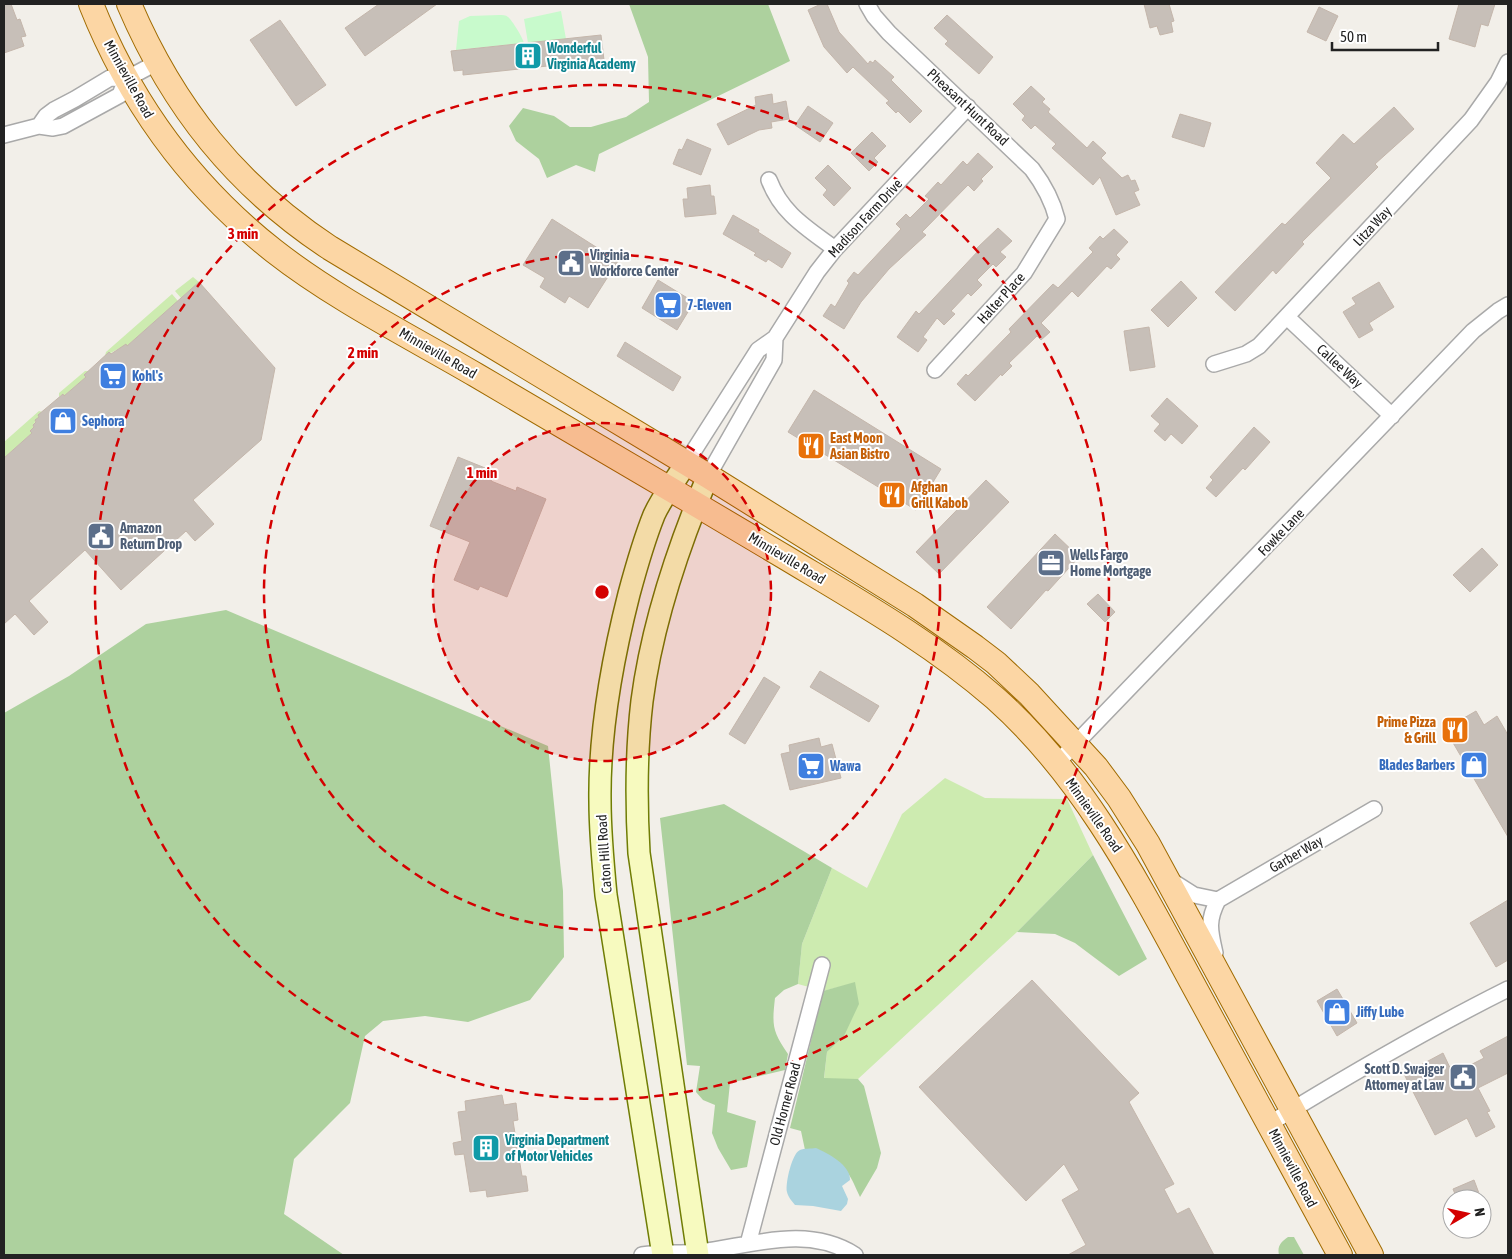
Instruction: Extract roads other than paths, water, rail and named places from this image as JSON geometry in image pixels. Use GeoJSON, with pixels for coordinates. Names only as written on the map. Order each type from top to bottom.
{"type":"FeatureCollection","features":[{"type":"Feature","properties":{"kind":"main road","name":"Minnieville Road"},"geometry":{"type":"LineString","coordinates":[[91,4],[106,40],[126,79],[155,125],[199,182],[274,251],[349,301],[670,488],[864,605],[972,678],[999,702],[1057,763],[1095,812],[1131,870],[1340,1255]]}},
{"type":"Feature","properties":{"kind":"main road","name":"Minnieville Road"},"geometry":{"type":"LineString","coordinates":[[130,4],[158,62],[179,99],[202,132],[229,163],[303,231],[708,476],[915,605],[975,647],[1012,677],[1096,767],[1119,798],[1148,844],[1371,1255]]}},
{"type":"Feature","properties":{"kind":"main road","name":"Caton Hill Road"},"geometry":{"type":"LineString","coordinates":[[655,1254],[606,895],[600,799],[602,741],[621,625],[635,574],[654,515],[686,463]]}},
{"type":"Feature","properties":{"kind":"main road"},"geometry":{"type":"LineString","coordinates":[[698,1254],[639,853],[637,806],[638,748],[646,675],[670,581],[696,504],[708,476]]}},
{"type":"Feature","properties":{"kind":"street","name":"Pheasant Hunt Road"},"geometry":{"type":"LineString","coordinates":[[866,4],[889,33],[1032,169],[1044,186],[1053,204],[1057,219]]}},
{"type":"Feature","properties":{"kind":"street"},"geometry":{"type":"LineString","coordinates":[[4,135],[39,126],[57,128],[74,120],[120,95],[126,79],[158,62]]}},
{"type":"Feature","properties":{"kind":"street","name":"Litza Way"},"geometry":{"type":"LineString","coordinates":[[1214,364],[1246,354],[1259,346],[1471,120],[1498,82],[1508,62]]}},
{"type":"Feature","properties":{"kind":"street","name":"Madison Farm Drive"},"geometry":{"type":"LineString","coordinates":[[686,463],[758,350],[775,338],[817,272],[835,249],[968,108]]}},
{"type":"Feature","properties":{"kind":"street"},"geometry":{"type":"LineString","coordinates":[[769,180],[774,193],[786,210],[835,249]]}},
{"type":"Feature","properties":{"kind":"street","name":"Halter Place"},"geometry":{"type":"LineString","coordinates":[[935,370],[1024,273],[1057,219]]}},
{"type":"Feature","properties":{"kind":"street","name":"Fowke Lane"},"geometry":{"type":"LineString","coordinates":[[1057,763],[1473,331],[1508,305]]}},
{"type":"Feature","properties":{"kind":"street","name":"Callee Way"},"geometry":{"type":"LineString","coordinates":[[1287,316],[1392,416]]}},
{"type":"Feature","properties":{"kind":"street","name":"Madison Farm Drive"},"geometry":{"type":"LineString","coordinates":[[708,476],[774,360],[775,338]]}},
{"type":"Feature","properties":{"kind":"street","name":"Garber Way"},"geometry":{"type":"LineString","coordinates":[[1218,900],[1374,809]]}},
{"type":"Feature","properties":{"kind":"street"},"geometry":{"type":"LineString","coordinates":[[1166,878],[1194,895],[1218,900],[1211,915],[1210,929],[1219,975]]}},
{"type":"Feature","properties":{"kind":"street","name":"Old Horner Road"},"geometry":{"type":"LineString","coordinates":[[748,1244],[822,965]]}},
{"type":"Feature","properties":{"kind":"street"},"geometry":{"type":"LineString","coordinates":[[1269,1124],[1418,1036],[1508,989]]}},
{"type":"Feature","properties":{"kind":"street"},"geometry":{"type":"LineString","coordinates":[[655,1254],[698,1254],[786,1238],[832,1244],[855,1255]]}},
{"type":"Feature","properties":{"kind":"water"},"geometry":{"type":"Polygon","coordinates":[[[816,1148],[838,1160],[847,1169],[850,1180],[842,1186],[848,1199],[847,1204],[841,1211],[795,1205],[788,1194],[788,1176],[797,1152],[803,1149],[816,1148]]]}},
{"type":"Feature","properties":{"kind":"place","name":"Wonderful Virginia Academy"},"geometry":{"type":"Point","coordinates":[528,56]}},
{"type":"Feature","properties":{"kind":"place","name":"Virginia Workforce Center"},"geometry":{"type":"Point","coordinates":[571,263]}},
{"type":"Feature","properties":{"kind":"place","name":"7-Eleven"},"geometry":{"type":"Point","coordinates":[668,305]}},
{"type":"Feature","properties":{"kind":"place","name":"Kohl's"},"geometry":{"type":"Point","coordinates":[113,376]}},
{"type":"Feature","properties":{"kind":"place","name":"Sephora"},"geometry":{"type":"Point","coordinates":[63,421]}},
{"type":"Feature","properties":{"kind":"place","name":"East Moon Asian Bistro"},"geometry":{"type":"Point","coordinates":[811,446]}},
{"type":"Feature","properties":{"kind":"place","name":"Afghan Grill Kabob"},"geometry":{"type":"Point","coordinates":[892,495]}},
{"type":"Feature","properties":{"kind":"place","name":"Amazon Return Drop"},"geometry":{"type":"Point","coordinates":[101,536]}},
{"type":"Feature","properties":{"kind":"place","name":"Wells Fargo Home Mortgage"},"geometry":{"type":"Point","coordinates":[1051,563]}},
{"type":"Feature","properties":{"kind":"place","name":"Prime Pizza & Grill"},"geometry":{"type":"Point","coordinates":[1455,730]}},
{"type":"Feature","properties":{"kind":"place","name":"Blades Barbers"},"geometry":{"type":"Point","coordinates":[1474,765]}},
{"type":"Feature","properties":{"kind":"place","name":"Wawa"},"geometry":{"type":"Point","coordinates":[811,766]}},
{"type":"Feature","properties":{"kind":"place","name":"Jiffy Lube"},"geometry":{"type":"Point","coordinates":[1337,1012]}},
{"type":"Feature","properties":{"kind":"place","name":"Scott D. Swajger Attorney at Law"},"geometry":{"type":"Point","coordinates":[1463,1077]}},
{"type":"Feature","properties":{"kind":"place","name":"Virginia Department of Motor Vehicles"},"geometry":{"type":"Point","coordinates":[486,1148]}}]}
